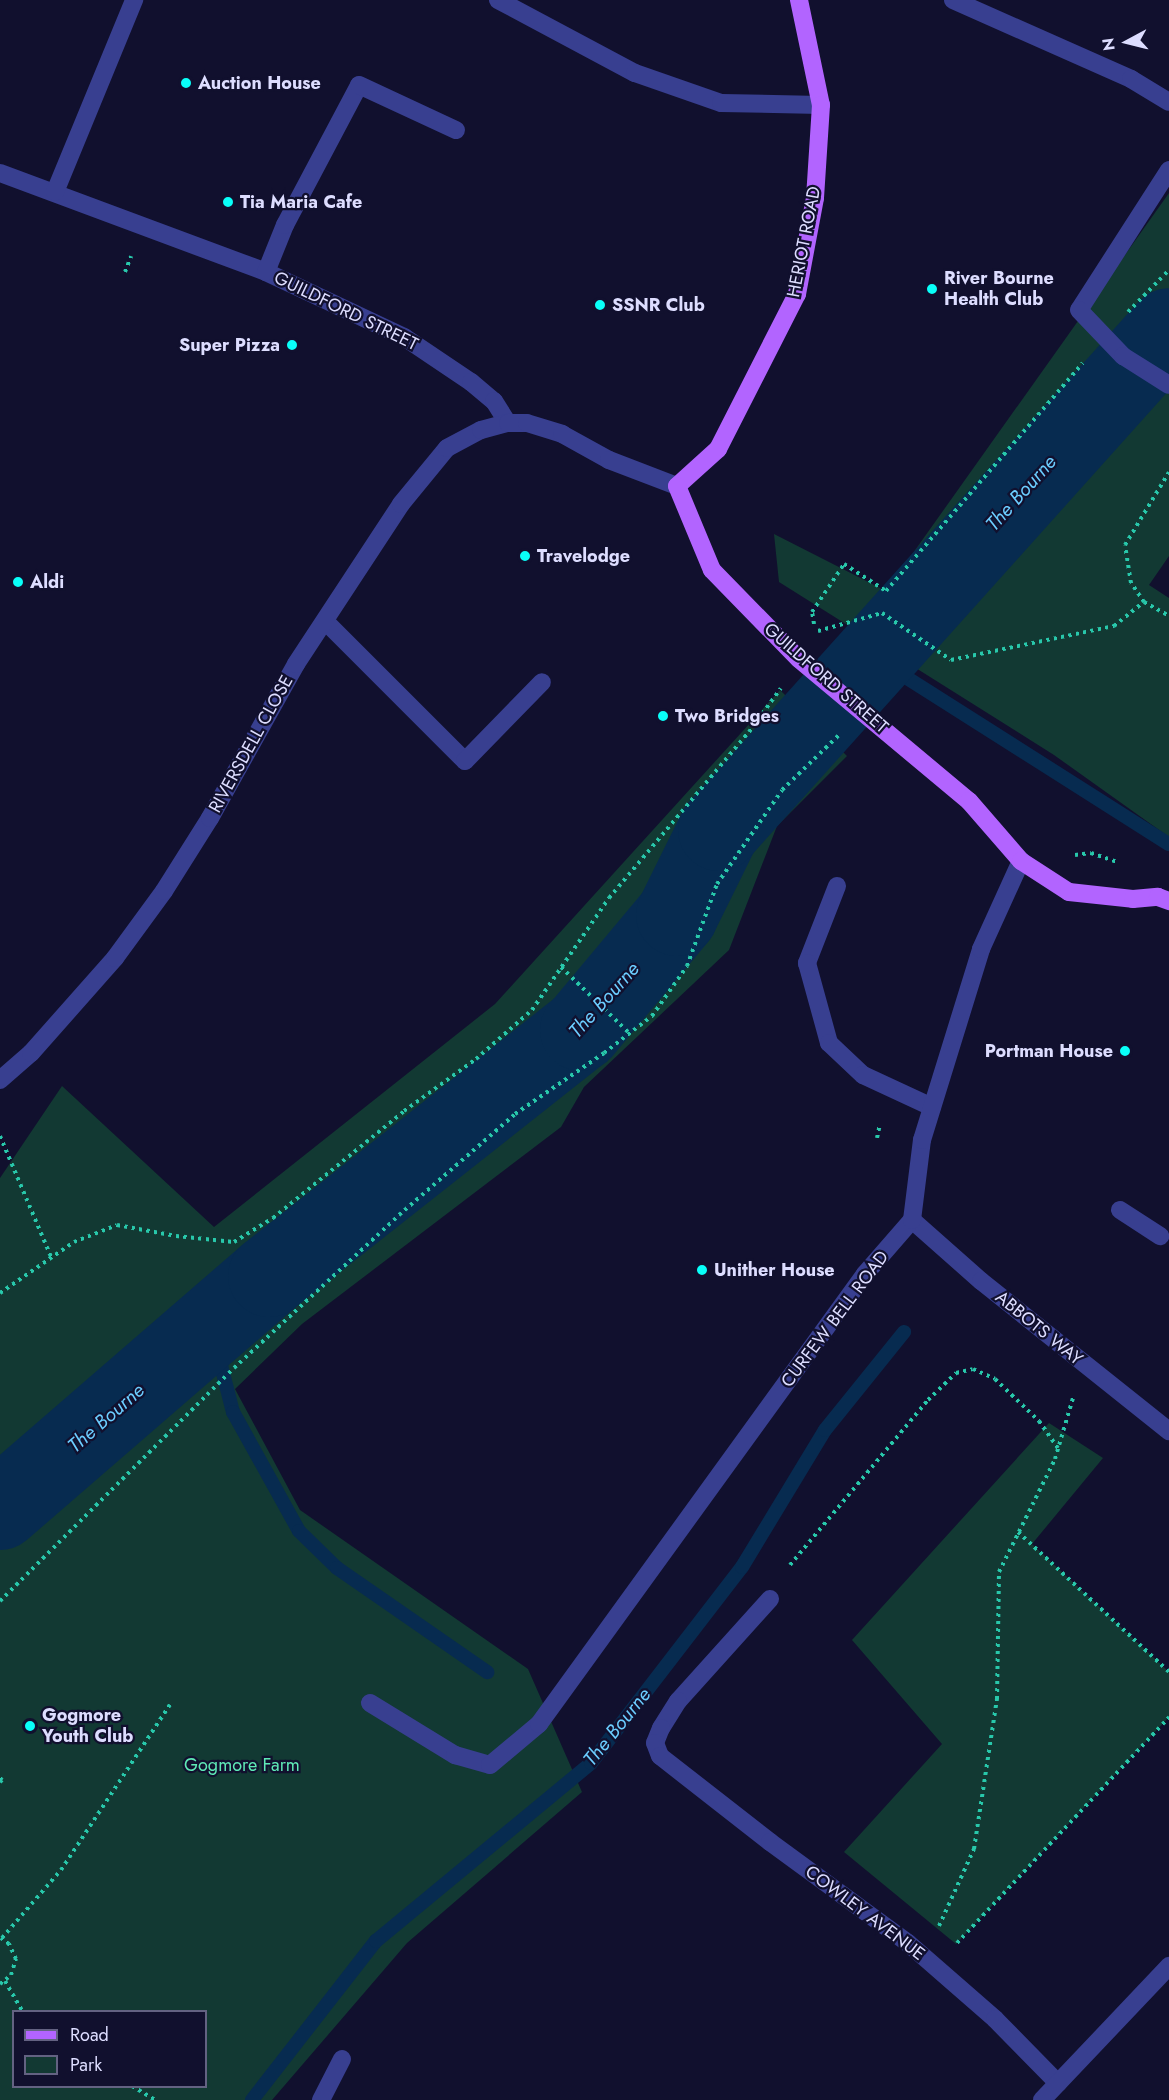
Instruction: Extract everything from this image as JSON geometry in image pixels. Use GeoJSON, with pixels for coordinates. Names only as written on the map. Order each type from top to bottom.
{"type":"FeatureCollection","features":[{"type":"Feature","properties":{"kind":"main road","name":"HERIOT ROAD"},"geometry":{"type":"LineString","coordinates":[[677,486],[718,449],[797,294],[815,198],[821,105],[799,0]]}},
{"type":"Feature","properties":{"kind":"main road","name":"GUILDFORD STREET"},"geometry":{"type":"LineString","coordinates":[[677,486],[712,570],[773,635],[969,801],[1021,861],[1069,892],[1133,899],[1158,897],[1169,901]]}},
{"type":"Feature","properties":{"kind":"street"},"geometry":{"type":"LineString","coordinates":[[55,192],[134,0]]}},
{"type":"Feature","properties":{"kind":"street"},"geometry":{"type":"LineString","coordinates":[[498,0],[635,73],[721,102],[821,105]]}},
{"type":"Feature","properties":{"kind":"street"},"geometry":{"type":"LineString","coordinates":[[953,0],[1131,79],[1169,102]]}},
{"type":"Feature","properties":{"kind":"street"},"geometry":{"type":"LineString","coordinates":[[266,272],[285,225],[359,85],[456,130]]}},
{"type":"Feature","properties":{"kind":"street"},"geometry":{"type":"LineString","coordinates":[[1169,170],[1079,310],[1123,356],[1169,385]]}},
{"type":"Feature","properties":{"kind":"street","name":"GUILDFORD STREET"},"geometry":{"type":"LineString","coordinates":[[0,173],[266,272],[404,337],[471,382],[494,401],[508,423]]}},
{"type":"Feature","properties":{"kind":"street"},"geometry":{"type":"LineString","coordinates":[[508,423],[527,423],[562,434],[609,460],[677,486]]}},
{"type":"Feature","properties":{"kind":"street","name":"RIVERSDELL CLOSE"},"geometry":{"type":"LineString","coordinates":[[2,1074],[31,1053],[115,957],[164,891],[210,818],[296,664],[401,504],[447,448],[481,430],[508,423]]}},
{"type":"Feature","properties":{"kind":"street"},"geometry":{"type":"LineString","coordinates":[[324,621],[465,761],[542,682]]}},
{"type":"Feature","properties":{"kind":"street"},"geometry":{"type":"LineString","coordinates":[[912,1220],[922,1140],[932,1107],[981,949],[1021,861]]}},
{"type":"Feature","properties":{"kind":"street"},"geometry":{"type":"LineString","coordinates":[[837,886],[807,963],[829,1043],[863,1075],[932,1107]]}},
{"type":"Feature","properties":{"kind":"street"},"geometry":{"type":"LineString","coordinates":[[1120,1210],[1160,1236]]}},
{"type":"Feature","properties":{"kind":"street","name":"ABBOTS WAY"},"geometry":{"type":"LineString","coordinates":[[912,1220],[981,1281],[1169,1431]]}},
{"type":"Feature","properties":{"kind":"street","name":"CURFEW BELL ROAD"},"geometry":{"type":"LineString","coordinates":[[370,1703],[455,1755],[490,1765],[539,1724],[865,1274],[912,1220]]}},
{"type":"Feature","properties":{"kind":"street","name":"COWLEY AVENUE"},"geometry":{"type":"LineString","coordinates":[[770,1599],[678,1701],[661,1728],[655,1743],[660,1756],[789,1856],[908,1943],[995,2019],[1058,2083]]}},
{"type":"Feature","properties":{"kind":"street"},"geometry":{"type":"LineString","coordinates":[[1042,2100],[1169,1966]]}},
{"type":"Feature","properties":{"kind":"street"},"geometry":{"type":"LineString","coordinates":[[321,2100],[342,2059]]}},
{"type":"Feature","properties":{"kind":"path"},"geometry":{"type":"LineString","coordinates":[[1144,602],[1114,626],[951,660],[882,613],[815,632],[812,612],[844,564],[886,591],[1105,338],[1169,270]]}},
{"type":"Feature","properties":{"kind":"path"},"geometry":{"type":"LineString","coordinates":[[1169,472],[1125,545],[1131,583],[1144,602],[1169,616]]}},
{"type":"Feature","properties":{"kind":"path"},"geometry":{"type":"LineString","coordinates":[[0,1293],[74,1242],[117,1225],[176,1236],[234,1242],[273,1218],[404,1111],[476,1059],[532,1010],[609,898],[749,732],[780,690]]}},
{"type":"Feature","properties":{"kind":"path"},"geometry":{"type":"LineString","coordinates":[[0,1601],[214,1387],[399,1215],[515,1114],[652,1016],[687,966],[717,884],[782,790],[834,740]]}},
{"type":"Feature","properties":{"kind":"path"},"geometry":{"type":"LineString","coordinates":[[561,966],[629,1033]]}},
{"type":"Feature","properties":{"kind":"path"},"geometry":{"type":"LineString","coordinates":[[877,1138],[879,1124]]}},
{"type":"Feature","properties":{"kind":"path"},"geometry":{"type":"LineString","coordinates":[[0,1136],[51,1257]]}},
{"type":"Feature","properties":{"kind":"path"},"geometry":{"type":"LineString","coordinates":[[790,1565],[928,1400],[956,1373],[973,1369],[995,1379],[1039,1421],[1058,1449]]}},
{"type":"Feature","properties":{"kind":"path"},"geometry":{"type":"LineString","coordinates":[[939,1926],[974,1849],[997,1699],[999,1572],[1058,1449],[1074,1394]]}},
{"type":"Feature","properties":{"kind":"path"},"geometry":{"type":"LineString","coordinates":[[1018,1532],[1169,1672]]}},
{"type":"Feature","properties":{"kind":"path"},"geometry":{"type":"LineString","coordinates":[[0,1984],[11,1975],[16,1959],[9,1944],[1,1938],[61,1870],[170,1705]]}},
{"type":"Feature","properties":{"kind":"path"},"geometry":{"type":"LineString","coordinates":[[956,1944],[1169,1717]]}},
{"type":"Feature","properties":{"kind":"path"},"geometry":{"type":"LineString","coordinates":[[5,1981],[22,2010]]}},
{"type":"Feature","properties":{"kind":"path"},"geometry":{"type":"LineString","coordinates":[[135,2088],[155,2100]]}},
{"type":"Feature","properties":{"kind":"green space"},"geometry":{"type":"Polygon","coordinates":[[[1169,193],[1169,556],[1149,585],[1169,598],[1169,837],[1054,755],[779,582],[774,534],[886,591],[1169,193]]]}},
{"type":"Feature","properties":{"kind":"green space","name":"Gogmore Farm"},"geometry":{"type":"Polygon","coordinates":[[[780,690],[847,756],[777,826],[729,950],[584,1087],[561,1127],[302,1324],[235,1389],[300,1510],[528,1669],[582,1792],[407,1943],[272,2100],[0,2100],[0,1178],[62,1086],[214,1227],[495,1004],[780,690]]]}},
{"type":"Feature","properties":{"kind":"green space"},"geometry":{"type":"Polygon","coordinates":[[[1049,1423],[1103,1458],[1032,1544],[1169,1672],[1169,1717],[956,1944],[844,1852],[942,1744],[852,1640],[1049,1423]]]}},
{"type":"Feature","properties":{"kind":"waterway","name":"The Bourne"},"geometry":{"type":"LineString","coordinates":[[0,1509],[269,1276],[581,1030],[677,915],[719,830],[1169,329]]}},
{"type":"Feature","properties":{"kind":"waterway","name":"The Bourne"},"geometry":{"type":"LineString","coordinates":[[874,657],[1169,844]]}},
{"type":"Feature","properties":{"kind":"waterway","name":"The Bourne"},"geometry":{"type":"LineString","coordinates":[[211,1326],[233,1412],[299,1531],[337,1568],[487,1672]]}},
{"type":"Feature","properties":{"kind":"waterway","name":"The Bourne"},"geometry":{"type":"LineString","coordinates":[[252,2100],[376,1941],[591,1763],[742,1567],[825,1430],[904,1332]]}},
{"type":"Feature","properties":{"kind":"place","name":"Auction House"},"geometry":{"type":"Point","coordinates":[186,83]}},
{"type":"Feature","properties":{"kind":"place","name":"Tia Maria Cafe"},"geometry":{"type":"Point","coordinates":[228,202]}},
{"type":"Feature","properties":{"kind":"place","name":"River Bourne Health Club"},"geometry":{"type":"Point","coordinates":[932,289]}},
{"type":"Feature","properties":{"kind":"place","name":"SSNR Club"},"geometry":{"type":"Point","coordinates":[600,305]}},
{"type":"Feature","properties":{"kind":"place","name":"Super Pizza"},"geometry":{"type":"Point","coordinates":[292,345]}},
{"type":"Feature","properties":{"kind":"place","name":"Travelodge"},"geometry":{"type":"Point","coordinates":[525,556]}},
{"type":"Feature","properties":{"kind":"place","name":"Aldi"},"geometry":{"type":"Point","coordinates":[18,582]}},
{"type":"Feature","properties":{"kind":"place","name":"Two Bridges"},"geometry":{"type":"Point","coordinates":[663,716]}},
{"type":"Feature","properties":{"kind":"place","name":"Portman House"},"geometry":{"type":"Point","coordinates":[1125,1051]}},
{"type":"Feature","properties":{"kind":"place","name":"Unither House"},"geometry":{"type":"Point","coordinates":[702,1270]}},
{"type":"Feature","properties":{"kind":"place","name":"Gogmore Youth Club"},"geometry":{"type":"Point","coordinates":[30,1726]}}]}
